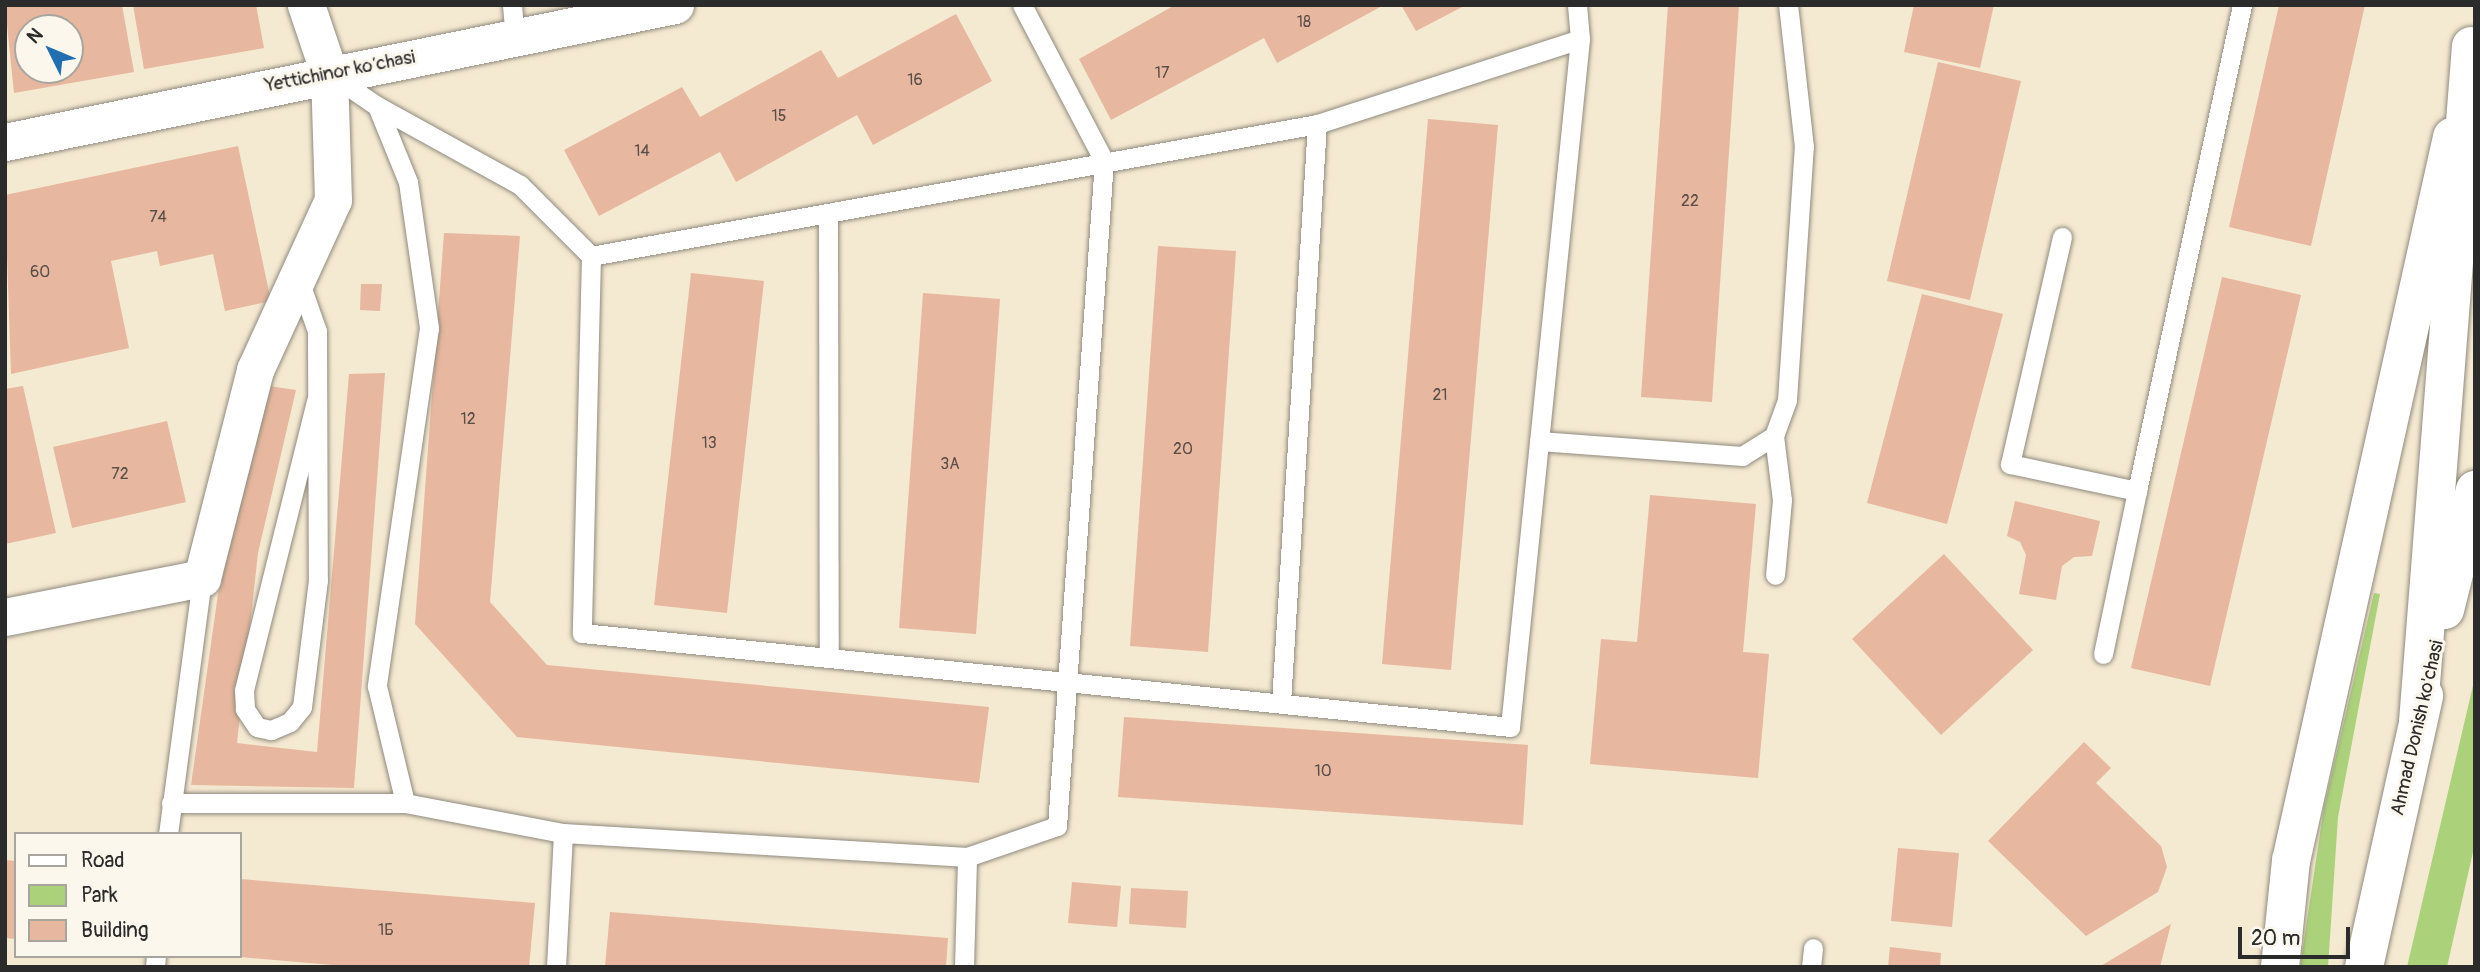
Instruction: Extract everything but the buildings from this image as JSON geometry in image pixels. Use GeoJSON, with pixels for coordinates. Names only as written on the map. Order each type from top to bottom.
{"type":"FeatureCollection","features":[{"type":"Feature","properties":{"kind":"main road"},"geometry":{"type":"LineString","coordinates":[[2418,722],[2473,39]]}},
{"type":"Feature","properties":{"kind":"main road"},"geometry":{"type":"LineString","coordinates":[[2280,967],[2291,861],[2473,39]]}},
{"type":"Feature","properties":{"kind":"main road","name":"Ahmad Donish ko'chasi"},"geometry":{"type":"LineString","coordinates":[[2364,967],[2418,722],[2475,490]]}},
{"type":"Feature","properties":{"kind":"street"},"geometry":{"type":"LineString","coordinates":[[5,617],[202,578],[255,370],[299,280],[333,200],[329,73],[306,5]]}},
{"type":"Feature","properties":{"kind":"street","name":"Yettichinor ko‘chasi"},"geometry":{"type":"LineString","coordinates":[[5,142],[329,73],[513,21],[675,5]]}},
{"type":"Feature","properties":{"kind":"lane"},"geometry":{"type":"LineString","coordinates":[[171,803],[405,803],[563,834],[967,857],[1057,825],[1071,680],[1104,161],[1022,5]]}},
{"type":"Feature","properties":{"kind":"lane"},"geometry":{"type":"LineString","coordinates":[[329,73],[377,106],[520,186],[591,256],[582,633],[1071,680],[1510,727],[1580,39],[1577,5]]}},
{"type":"Feature","properties":{"kind":"lane"},"geometry":{"type":"LineString","coordinates":[[1775,575],[1782,500],[1774,436],[1787,400],[1804,147],[1788,5]]}},
{"type":"Feature","properties":{"kind":"lane"},"geometry":{"type":"LineString","coordinates":[[2103,654],[2242,5]]}},
{"type":"Feature","properties":{"kind":"lane"},"geometry":{"type":"LineString","coordinates":[[591,256],[1317,124],[1580,39]]}},
{"type":"Feature","properties":{"kind":"lane"},"geometry":{"type":"LineString","coordinates":[[377,106],[408,182],[429,328],[377,686],[405,803]]}},
{"type":"Feature","properties":{"kind":"lane"},"geometry":{"type":"LineString","coordinates":[[1282,702],[1317,124]]}},
{"type":"Feature","properties":{"kind":"lane"},"geometry":{"type":"LineString","coordinates":[[828,214],[829,658]]}},
{"type":"Feature","properties":{"kind":"lane"},"geometry":{"type":"LineString","coordinates":[[2062,237],[2010,464],[2137,491]]}},
{"type":"Feature","properties":{"kind":"lane"},"geometry":{"type":"LineString","coordinates":[[299,280],[317,331],[318,580],[302,707],[290,722],[271,730],[257,727],[245,709],[244,690],[316,401]]}},
{"type":"Feature","properties":{"kind":"lane"},"geometry":{"type":"LineString","coordinates":[[1539,441],[1742,456],[1774,436]]}},
{"type":"Feature","properties":{"kind":"lane"},"geometry":{"type":"LineString","coordinates":[[168,832],[202,578]]}},
{"type":"Feature","properties":{"kind":"lane"},"geometry":{"type":"LineString","coordinates":[[556,967],[563,834]]}},
{"type":"Feature","properties":{"kind":"lane"},"geometry":{"type":"LineString","coordinates":[[964,967],[967,857]]}},
{"type":"Feature","properties":{"kind":"green space"},"geometry":{"type":"Polygon","coordinates":[[[2374,593],[2380,594],[2338,817],[2328,967],[2300,967],[2324,807],[2374,593]]]}},
{"type":"Feature","properties":{"kind":"green space"},"geometry":{"type":"Polygon","coordinates":[[[2475,677],[2475,843],[2447,967],[2407,967],[2475,677]]]}}]}
